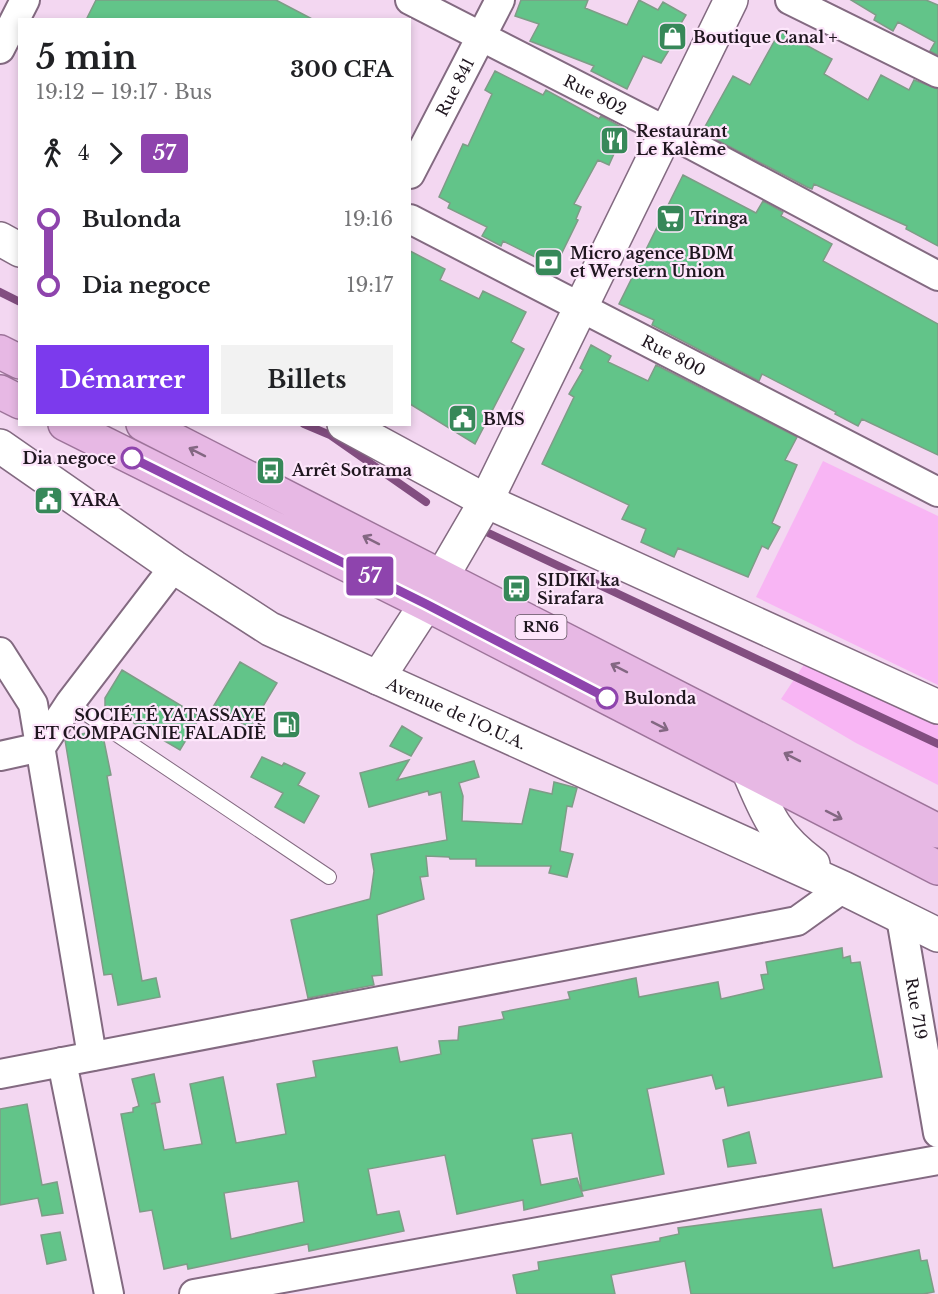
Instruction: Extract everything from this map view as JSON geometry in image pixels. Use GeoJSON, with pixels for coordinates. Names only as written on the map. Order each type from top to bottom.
{"type":"FeatureCollection","features":[{"type":"Feature","properties":{"kind":"highway"},"geometry":{"type":"LineString","coordinates":[[0,352],[18,361]]}},
{"type":"Feature","properties":{"kind":"highway"},"geometry":{"type":"LineString","coordinates":[[0,392],[18,401]]}},
{"type":"Feature","properties":{"kind":"highway","name":"RN6"},"geometry":{"type":"LineString","coordinates":[[69,426],[426,604],[938,868]]}},
{"type":"Feature","properties":{"kind":"highway","name":"RN6"},"geometry":{"type":"LineString","coordinates":[[147,426],[938,831]]}},
{"type":"Feature","properties":{"kind":"street","name":"Rue 802"},"geometry":{"type":"LineString","coordinates":[[410,0],[666,131],[938,276]]}},
{"type":"Feature","properties":{"kind":"street","name":"Rue 841"},"geometry":{"type":"LineString","coordinates":[[411,172],[500,0]]}},
{"type":"Feature","properties":{"kind":"street"},"geometry":{"type":"LineString","coordinates":[[378,678],[426,604],[486,501],[731,0]]}},
{"type":"Feature","properties":{"kind":"street"},"geometry":{"type":"LineString","coordinates":[[790,0],[938,74]]}},
{"type":"Feature","properties":{"kind":"street"},"geometry":{"type":"LineString","coordinates":[[0,49],[16,11]]}},
{"type":"Feature","properties":{"kind":"street","name":"Rue 800"},"geometry":{"type":"LineString","coordinates":[[411,220],[938,492]]}},
{"type":"Feature","properties":{"kind":"street"},"geometry":{"type":"LineString","coordinates":[[0,239],[18,249]]}},
{"type":"Feature","properties":{"kind":"street"},"geometry":{"type":"LineString","coordinates":[[348,426],[486,501],[938,707]]}},
{"type":"Feature","properties":{"kind":"street","name":"Avenue de l'O.U.A."},"geometry":{"type":"LineString","coordinates":[[0,446],[174,567],[270,629],[843,888],[938,935]]}},
{"type":"Feature","properties":{"kind":"street"},"geometry":{"type":"LineString","coordinates":[[0,756],[41,747],[70,703],[174,567]]}},
{"type":"Feature","properties":{"kind":"street"},"geometry":{"type":"LineString","coordinates":[[0,652],[33,704],[92,1056]]}},
{"type":"Feature","properties":{"kind":"street"},"geometry":{"type":"LineString","coordinates":[[0,1074],[797,921],[843,888],[789,846],[770,821],[749,772]]}},
{"type":"Feature","properties":{"kind":"street","name":"Rue 719"},"geometry":{"type":"LineString","coordinates":[[901,918],[938,1133]]}},
{"type":"Feature","properties":{"kind":"street"},"geometry":{"type":"LineString","coordinates":[[62,1062],[109,1294]]}},
{"type":"Feature","properties":{"kind":"street"},"geometry":{"type":"LineString","coordinates":[[194,1294],[938,1160]]}},
{"type":"Feature","properties":{"kind":"lane"},"geometry":{"type":"LineString","coordinates":[[70,703],[329,877]]}},
{"type":"Feature","properties":{"kind":"shaded area"},"geometry":{"type":"Polygon","coordinates":[[[823,461],[938,516],[938,685],[756,597],[823,461]]]}},
{"type":"Feature","properties":{"kind":"shaded area"},"geometry":{"type":"Polygon","coordinates":[[[807,660],[938,725],[938,785],[856,743],[781,699],[807,660]]]}},
{"type":"Feature","properties":{"kind":"building"},"geometry":{"type":"Polygon","coordinates":[[[96,0],[276,0],[310,18],[87,18],[96,0]]]}},
{"type":"Feature","properties":{"kind":"building"},"geometry":{"type":"Polygon","coordinates":[[[521,0],[588,0],[585,8],[627,25],[639,0],[658,10],[663,2],[686,15],[680,25],[683,27],[661,63],[643,56],[627,89],[591,71],[594,66],[530,41],[539,24],[515,16],[521,0]]]}},
{"type":"Feature","properties":{"kind":"building"},"geometry":{"type":"Polygon","coordinates":[[[851,0],[926,0],[938,5],[938,55],[930,51],[935,42],[898,22],[893,31],[874,20],[876,15],[851,0]]]}},
{"type":"Feature","properties":{"kind":"building"},"geometry":{"type":"Polygon","coordinates":[[[780,31],[832,59],[824,74],[868,100],[881,75],[909,90],[914,80],[938,89],[938,246],[906,229],[907,226],[814,184],[812,189],[807,187],[702,132],[733,76],[750,85],[780,31]]]}},
{"type":"Feature","properties":{"kind":"building"},"geometry":{"type":"Polygon","coordinates":[[[495,71],[543,95],[546,90],[599,119],[601,116],[625,129],[609,165],[598,160],[574,204],[581,207],[576,219],[578,220],[555,267],[503,241],[501,246],[482,236],[487,227],[448,208],[450,203],[439,197],[463,144],[468,146],[492,94],[485,90],[495,71]]]}},
{"type":"Feature","properties":{"kind":"building"},"geometry":{"type":"Polygon","coordinates":[[[683,175],[756,213],[763,201],[783,212],[781,216],[832,244],[823,261],[938,324],[938,455],[862,419],[858,426],[835,414],[836,412],[762,374],[759,381],[652,325],[654,320],[619,304],[683,175]]]}},
{"type":"Feature","properties":{"kind":"building"},"geometry":{"type":"Polygon","coordinates":[[[411,252],[445,269],[440,280],[479,299],[483,291],[526,312],[511,342],[524,349],[475,444],[411,405],[411,252]]]}},
{"type":"Feature","properties":{"kind":"building"},"geometry":{"type":"Polygon","coordinates":[[[591,345],[611,356],[608,362],[648,381],[656,365],[797,437],[785,460],[797,465],[772,523],[780,527],[768,549],[762,546],[748,577],[678,548],[674,557],[641,542],[646,529],[622,519],[629,505],[542,464],[574,397],[569,394],[583,370],[580,368],[591,345]]]}},
{"type":"Feature","properties":{"kind":"building"},"geometry":{"type":"Polygon","coordinates":[[[240,662],[277,683],[250,728],[213,707],[240,662]]]}},
{"type":"Feature","properties":{"kind":"building"},"geometry":{"type":"Polygon","coordinates":[[[122,670],[200,717],[180,750],[105,706],[105,698],[122,670]]]}},
{"type":"Feature","properties":{"kind":"building"},"geometry":{"type":"Polygon","coordinates":[[[402,726],[422,738],[411,756],[390,746],[402,726]]]}},
{"type":"Feature","properties":{"kind":"building"},"geometry":{"type":"Polygon","coordinates":[[[96,731],[103,736],[111,775],[107,776],[142,981],[156,978],[160,997],[118,1005],[112,974],[104,975],[65,740],[67,737],[96,731]]]}},
{"type":"Feature","properties":{"kind":"building"},"geometry":{"type":"Polygon","coordinates":[[[262,757],[282,766],[284,763],[305,773],[298,785],[319,796],[304,823],[275,807],[283,793],[251,777],[262,757]]]}},
{"type":"Feature","properties":{"kind":"building"},"geometry":{"type":"Polygon","coordinates":[[[409,760],[397,780],[474,761],[479,777],[459,783],[463,796],[462,821],[522,824],[530,789],[552,794],[554,782],[577,788],[572,807],[567,806],[560,851],[573,854],[567,877],[549,873],[551,866],[476,866],[476,859],[426,856],[428,876],[420,877],[424,899],[377,915],[382,975],[372,976],[374,985],[308,998],[291,920],[370,899],[374,871],[371,854],[447,840],[441,792],[429,795],[428,791],[369,807],[360,773],[409,760]]]}},
{"type":"Feature","properties":{"kind":"building"},"geometry":{"type":"Polygon","coordinates":[[[842,948],[843,958],[850,956],[851,963],[860,962],[882,1077],[728,1106],[724,1087],[716,1089],[712,1075],[647,1089],[664,1174],[582,1191],[572,1133],[532,1139],[541,1185],[577,1178],[583,1196],[524,1210],[523,1200],[457,1214],[445,1155],[368,1169],[377,1215],[399,1211],[404,1231],[309,1251],[308,1244],[188,1269],[187,1264],[164,1269],[152,1210],[140,1212],[121,1114],[133,1112],[133,1108],[139,1106],[132,1079],[154,1074],[160,1102],[155,1103],[164,1150],[202,1144],[190,1084],[223,1077],[236,1143],[286,1134],[277,1084],[316,1077],[313,1061],[397,1047],[400,1062],[441,1054],[439,1041],[458,1040],[459,1027],[504,1019],[502,1012],[570,999],[568,992],[636,978],[639,997],[718,982],[721,999],[764,989],[761,975],[768,974],[766,962],[842,948]],[[298,1181],[224,1193],[231,1239],[304,1222],[298,1181]]]}},
{"type":"Feature","properties":{"kind":"building"},"geometry":{"type":"Polygon","coordinates":[[[27,1104],[42,1185],[57,1182],[63,1213],[42,1216],[38,1198],[0,1205],[0,1109],[27,1104]]]}},
{"type":"Feature","properties":{"kind":"building"},"geometry":{"type":"Polygon","coordinates":[[[749,1132],[756,1163],[728,1167],[723,1140],[749,1132]]]}},
{"type":"Feature","properties":{"kind":"building"},"geometry":{"type":"Polygon","coordinates":[[[821,1209],[833,1268],[919,1250],[921,1261],[927,1260],[934,1292],[923,1294],[691,1294],[685,1261],[611,1275],[615,1294],[517,1294],[513,1275],[539,1270],[538,1262],[660,1241],[660,1238],[679,1234],[678,1228],[821,1209]]]}},
{"type":"Feature","properties":{"kind":"building"},"geometry":{"type":"Polygon","coordinates":[[[60,1232],[66,1260],[47,1264],[41,1235],[60,1232]]]}},
{"type":"Feature","properties":{"kind":"waterway"},"geometry":{"type":"LineString","coordinates":[[0,292],[18,301]]}},
{"type":"Feature","properties":{"kind":"waterway"},"geometry":{"type":"LineString","coordinates":[[309,426],[330,435],[426,502]]}},
{"type":"Feature","properties":{"kind":"waterway"},"geometry":{"type":"LineString","coordinates":[[480,529],[938,744]]}},
{"type":"Feature","properties":{"kind":"bus line","name":"57"},"geometry":{"type":"LineString","coordinates":[[132,458],[426,604],[607,698]]}},
{"type":"Feature","properties":{"kind":"place","name":"Boutique Canal +"},"geometry":{"type":"Point","coordinates":[672,37]}},
{"type":"Feature","properties":{"kind":"place","name":"Restaurant Le Kalème"},"geometry":{"type":"Point","coordinates":[615,140]}},
{"type":"Feature","properties":{"kind":"place","name":"Tringa"},"geometry":{"type":"Point","coordinates":[670,218]}},
{"type":"Feature","properties":{"kind":"place","name":"Micro agence BDM et Werstern Union"},"geometry":{"type":"Point","coordinates":[549,262]}},
{"type":"Feature","properties":{"kind":"place","name":"BMS"},"geometry":{"type":"Point","coordinates":[462,419]}},
{"type":"Feature","properties":{"kind":"place","name":"Dia negoce"},"geometry":{"type":"Point","coordinates":[132,458]}},
{"type":"Feature","properties":{"kind":"place","name":"Arrêt Sotrama"},"geometry":{"type":"Point","coordinates":[271,470]}},
{"type":"Feature","properties":{"kind":"place","name":"YARA"},"geometry":{"type":"Point","coordinates":[49,500]}},
{"type":"Feature","properties":{"kind":"place","name":"SIDIKI ka Sirafara"},"geometry":{"type":"Point","coordinates":[516,589]}},
{"type":"Feature","properties":{"kind":"place","name":"Bulonda"},"geometry":{"type":"Point","coordinates":[607,698]}},
{"type":"Feature","properties":{"kind":"place","name":"SOCIÉTÉ YATASSAYE ET COMPAGNIE FALADIÈ"},"geometry":{"type":"Point","coordinates":[287,724]}}]}
